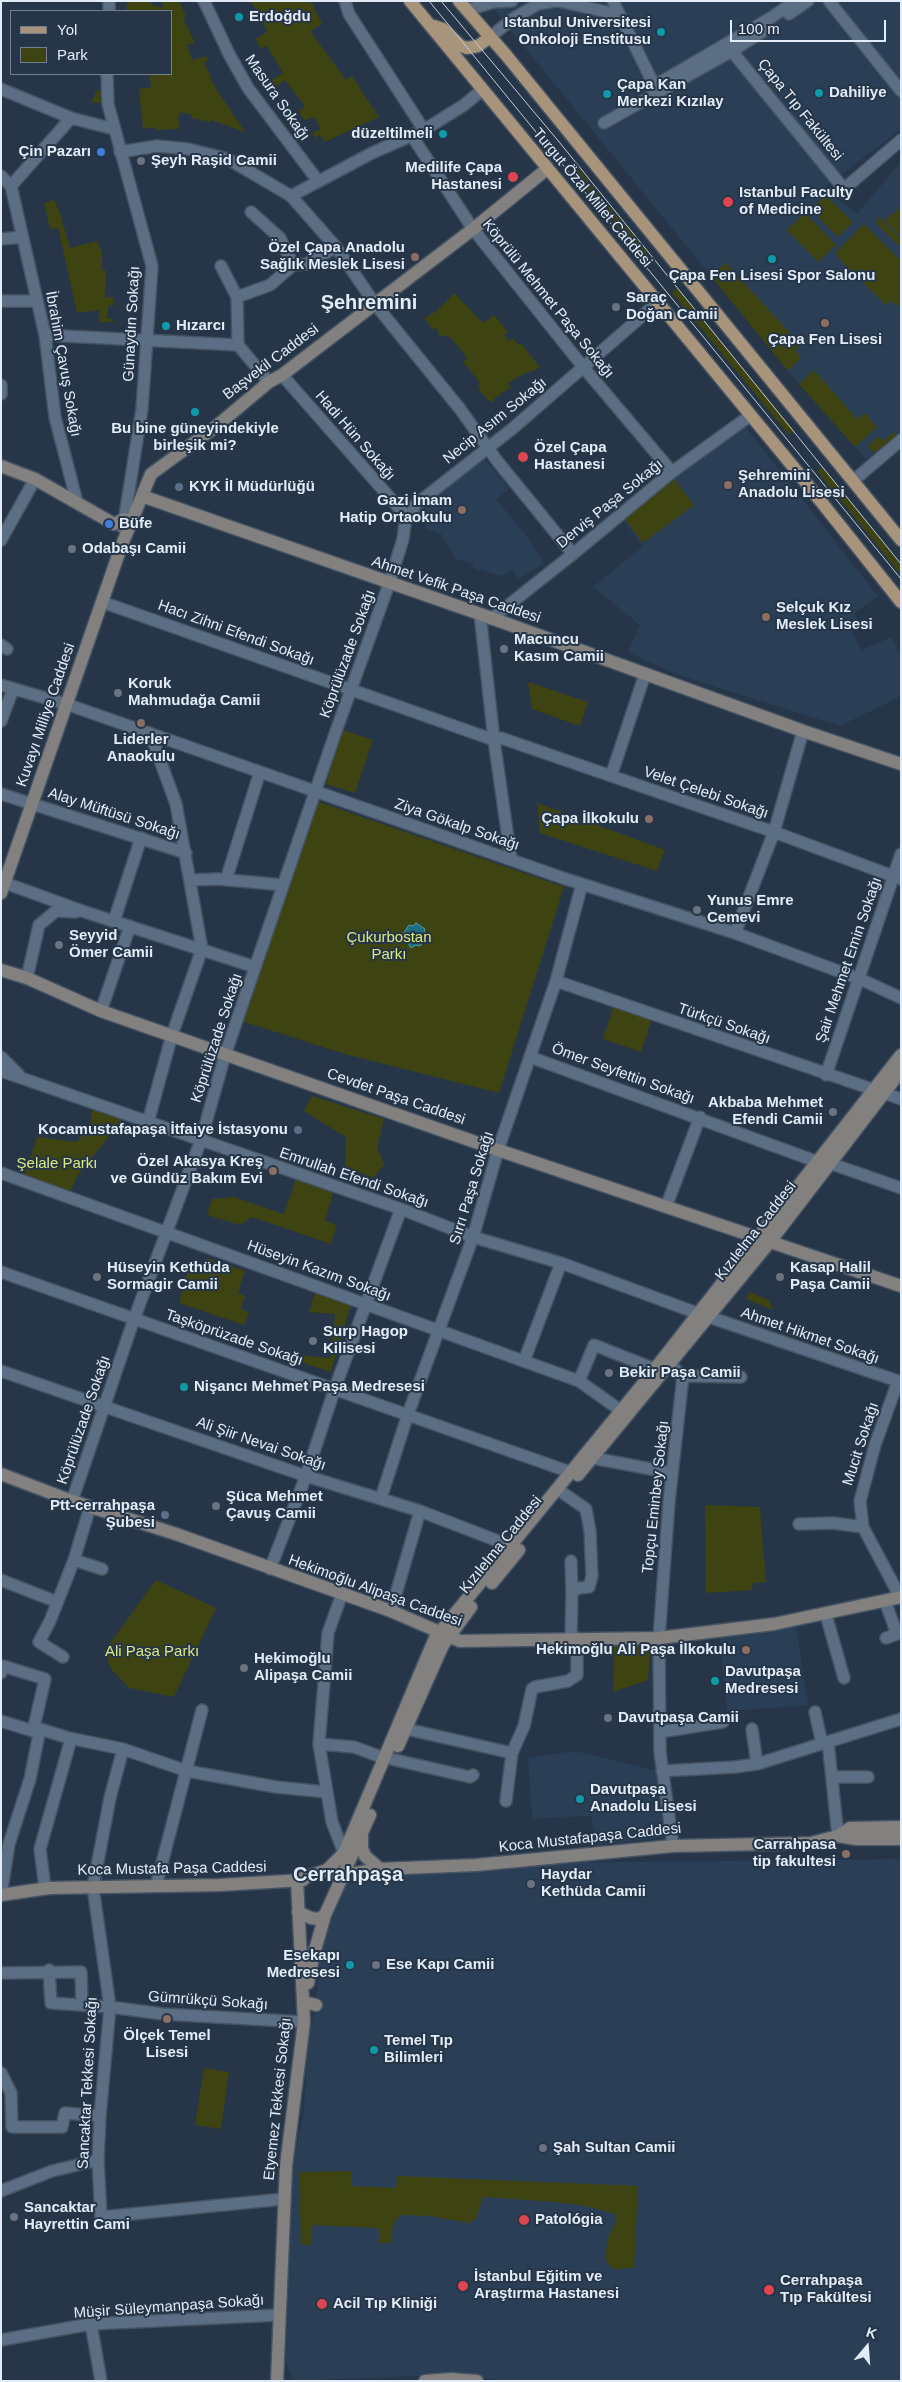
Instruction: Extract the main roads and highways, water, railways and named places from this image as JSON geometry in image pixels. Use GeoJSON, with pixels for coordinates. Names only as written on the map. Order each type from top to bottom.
{"type":"FeatureCollection","features":[{"type":"Feature","properties":{"kind":"main road","name":"Turgut Özal Millet Caddesi"},"geometry":{"type":"LineString","coordinates":[[410,1],[751,415],[901,602]]}},
{"type":"Feature","properties":{"kind":"main road","name":"Turgut Özal Millet Caddesi"},"geometry":{"type":"LineString","coordinates":[[463,5],[901,540]]}},
{"type":"Feature","properties":{"kind":"main road"},"geometry":{"type":"LineString","coordinates":[[430,25],[443,30],[456,42],[467,48],[478,46],[490,37]]}},
{"type":"Feature","properties":{"kind":"tram line"},"geometry":{"type":"LineString","coordinates":[[429,1],[901,579]]}},
{"type":"Feature","properties":{"kind":"tram line"},"geometry":{"type":"LineString","coordinates":[[441,1],[560,143],[901,564]]}},
{"type":"Feature","properties":{"kind":"place","name":"Erdoğdu"},"geometry":{"type":"Point","coordinates":[239,17]}},
{"type":"Feature","properties":{"kind":"place","name":"Istanbul Universitesi Onkoloji Enstitusu"},"geometry":{"type":"Point","coordinates":[661,32]}},
{"type":"Feature","properties":{"kind":"place","name":"Dahiliye"},"geometry":{"type":"Point","coordinates":[819,93]}},
{"type":"Feature","properties":{"kind":"place","name":"Çapa Kan Merkezi Kızılay"},"geometry":{"type":"Point","coordinates":[607,94]}},
{"type":"Feature","properties":{"kind":"place","name":"düzeltilmeli"},"geometry":{"type":"Point","coordinates":[443,134]}},
{"type":"Feature","properties":{"kind":"place","name":"Çin Pazarı"},"geometry":{"type":"Point","coordinates":[101,152]}},
{"type":"Feature","properties":{"kind":"place","name":"Şeyh Raşid Camii"},"geometry":{"type":"Point","coordinates":[141,161]}},
{"type":"Feature","properties":{"kind":"place","name":"Medilife Çapa Hastanesi"},"geometry":{"type":"Point","coordinates":[513,177]}},
{"type":"Feature","properties":{"kind":"place","name":"Istanbul Faculty of Medicine"},"geometry":{"type":"Point","coordinates":[728,202]}},
{"type":"Feature","properties":{"kind":"place","name":"Özel Çapa Anadolu Sağlık Meslek Lisesi"},"geometry":{"type":"Point","coordinates":[415,257]}},
{"type":"Feature","properties":{"kind":"place","name":"Çapa Fen Lisesi Spor Salonu"},"geometry":{"type":"Point","coordinates":[772,259]}},
{"type":"Feature","properties":{"kind":"place","name":"Saraç Doğan Camii"},"geometry":{"type":"Point","coordinates":[616,307]}},
{"type":"Feature","properties":{"kind":"place","name":"Çapa Fen Lisesi"},"geometry":{"type":"Point","coordinates":[825,323]}},
{"type":"Feature","properties":{"kind":"place","name":"Hızarcı"},"geometry":{"type":"Point","coordinates":[166,326]}},
{"type":"Feature","properties":{"kind":"place","name":"Bu bine güneyindekiyle birleşik mi?"},"geometry":{"type":"Point","coordinates":[195,412]}},
{"type":"Feature","properties":{"kind":"place","name":"Özel Çapa Hastanesi"},"geometry":{"type":"Point","coordinates":[523,457]}},
{"type":"Feature","properties":{"kind":"place","name":"Şehremini Anadolu Lisesi"},"geometry":{"type":"Point","coordinates":[728,485]}},
{"type":"Feature","properties":{"kind":"place","name":"KYK İl Müdürlüğü"},"geometry":{"type":"Point","coordinates":[179,487]}},
{"type":"Feature","properties":{"kind":"place","name":"Gazi İmam Hatip Ortaokulu"},"geometry":{"type":"Point","coordinates":[462,510]}},
{"type":"Feature","properties":{"kind":"place","name":"Büfe"},"geometry":{"type":"Point","coordinates":[109,524]}},
{"type":"Feature","properties":{"kind":"place","name":"Odabaşı Camii"},"geometry":{"type":"Point","coordinates":[72,549]}},
{"type":"Feature","properties":{"kind":"place","name":"Selçuk Kız Meslek Lisesi"},"geometry":{"type":"Point","coordinates":[766,617]}},
{"type":"Feature","properties":{"kind":"place","name":"Macuncu Kasım Camii"},"geometry":{"type":"Point","coordinates":[504,649]}},
{"type":"Feature","properties":{"kind":"place","name":"Koruk Mahmudağa Camii"},"geometry":{"type":"Point","coordinates":[118,693]}},
{"type":"Feature","properties":{"kind":"place","name":"Liderler Anaokulu"},"geometry":{"type":"Point","coordinates":[141,723]}},
{"type":"Feature","properties":{"kind":"place","name":"Çapa İlkokulu"},"geometry":{"type":"Point","coordinates":[649,819]}},
{"type":"Feature","properties":{"kind":"place","name":"Yunus Emre Cemevi"},"geometry":{"type":"Point","coordinates":[697,910]}},
{"type":"Feature","properties":{"kind":"place","name":"Seyyid Ömer Camii"},"geometry":{"type":"Point","coordinates":[59,945]}},
{"type":"Feature","properties":{"kind":"place","name":"Akbaba Mehmet Efendi Camii"},"geometry":{"type":"Point","coordinates":[833,1112]}},
{"type":"Feature","properties":{"kind":"place","name":"Kocamustafapaşa İtfaiye İstasyonu"},"geometry":{"type":"Point","coordinates":[298,1130]}},
{"type":"Feature","properties":{"kind":"place","name":"Özel Akasya Kreş ve Gündüz Bakım Evi"},"geometry":{"type":"Point","coordinates":[273,1171]}},
{"type":"Feature","properties":{"kind":"place","name":"Hüseyin Kethüda Sormagir Camii"},"geometry":{"type":"Point","coordinates":[97,1277]}},
{"type":"Feature","properties":{"kind":"place","name":"Kasap Halil Paşa Camii"},"geometry":{"type":"Point","coordinates":[780,1277]}},
{"type":"Feature","properties":{"kind":"place","name":"Surp Hagop Kilisesi"},"geometry":{"type":"Point","coordinates":[313,1341]}},
{"type":"Feature","properties":{"kind":"place","name":"Bekir Paşa Camii"},"geometry":{"type":"Point","coordinates":[609,1373]}},
{"type":"Feature","properties":{"kind":"place","name":"Nişancı Mehmet Paşa Medresesi"},"geometry":{"type":"Point","coordinates":[184,1387]}},
{"type":"Feature","properties":{"kind":"place","name":"Şüca Mehmet Çavuş Camii"},"geometry":{"type":"Point","coordinates":[216,1506]}},
{"type":"Feature","properties":{"kind":"place","name":"Ptt-cerrahpaşa Şubesi"},"geometry":{"type":"Point","coordinates":[165,1515]}},
{"type":"Feature","properties":{"kind":"place","name":"Hekimoğlu Ali Paşa İlkokulu"},"geometry":{"type":"Point","coordinates":[746,1650]}},
{"type":"Feature","properties":{"kind":"place","name":"Hekimoğlu Alipaşa Camii"},"geometry":{"type":"Point","coordinates":[244,1668]}},
{"type":"Feature","properties":{"kind":"place","name":"Davutpaşa Medresesi"},"geometry":{"type":"Point","coordinates":[715,1681]}},
{"type":"Feature","properties":{"kind":"place","name":"Davutpaşa Camii"},"geometry":{"type":"Point","coordinates":[608,1718]}},
{"type":"Feature","properties":{"kind":"place","name":"Davutpaşa Anadolu Lisesi"},"geometry":{"type":"Point","coordinates":[580,1799]}},
{"type":"Feature","properties":{"kind":"place","name":"Carrahpasa tip fakultesi"},"geometry":{"type":"Point","coordinates":[846,1854]}},
{"type":"Feature","properties":{"kind":"place","name":"Haydar Kethüda Camii"},"geometry":{"type":"Point","coordinates":[531,1884]}},
{"type":"Feature","properties":{"kind":"place","name":"Esekapı Medresesi"},"geometry":{"type":"Point","coordinates":[350,1965]}},
{"type":"Feature","properties":{"kind":"place","name":"Ese Kapı Camii"},"geometry":{"type":"Point","coordinates":[376,1965]}},
{"type":"Feature","properties":{"kind":"place","name":"Ölçek Temel Lisesi"},"geometry":{"type":"Point","coordinates":[167,2019]}},
{"type":"Feature","properties":{"kind":"place","name":"Temel Tıp Bilimleri"},"geometry":{"type":"Point","coordinates":[374,2050]}},
{"type":"Feature","properties":{"kind":"place","name":"Şah Sultan Camii"},"geometry":{"type":"Point","coordinates":[543,2148]}},
{"type":"Feature","properties":{"kind":"place","name":"Sancaktar Hayrettin Cami"},"geometry":{"type":"Point","coordinates":[14,2217]}},
{"type":"Feature","properties":{"kind":"place","name":"Patológia"},"geometry":{"type":"Point","coordinates":[524,2220]}},
{"type":"Feature","properties":{"kind":"place","name":"İstanbul Eğitim ve Araştırma Hastanesi"},"geometry":{"type":"Point","coordinates":[463,2286]}},
{"type":"Feature","properties":{"kind":"place","name":"Cerrahpaşa Tıp Fakültesi"},"geometry":{"type":"Point","coordinates":[769,2290]}},
{"type":"Feature","properties":{"kind":"place","name":"Acil Tıp Kliniği"},"geometry":{"type":"Point","coordinates":[322,2304]}},
{"type":"Feature","properties":{"kind":"district","name":"Şehremini"},"geometry":{"type":"Point","coordinates":[369,303]}},
{"type":"Feature","properties":{"kind":"district","name":"Cerrahpaşa"},"geometry":{"type":"Point","coordinates":[348,1875]}},
{"type":"Feature","properties":{"kind":"park label","name":"Çukurbostan Parkı"},"geometry":{"type":"Point","coordinates":[389,946]}},
{"type":"Feature","properties":{"kind":"park label","name":"Şelale Parkı"},"geometry":{"type":"Point","coordinates":[57,1164]}},
{"type":"Feature","properties":{"kind":"park label","name":"Ali Paşa Parkı"},"geometry":{"type":"Point","coordinates":[152,1652]}}]}
